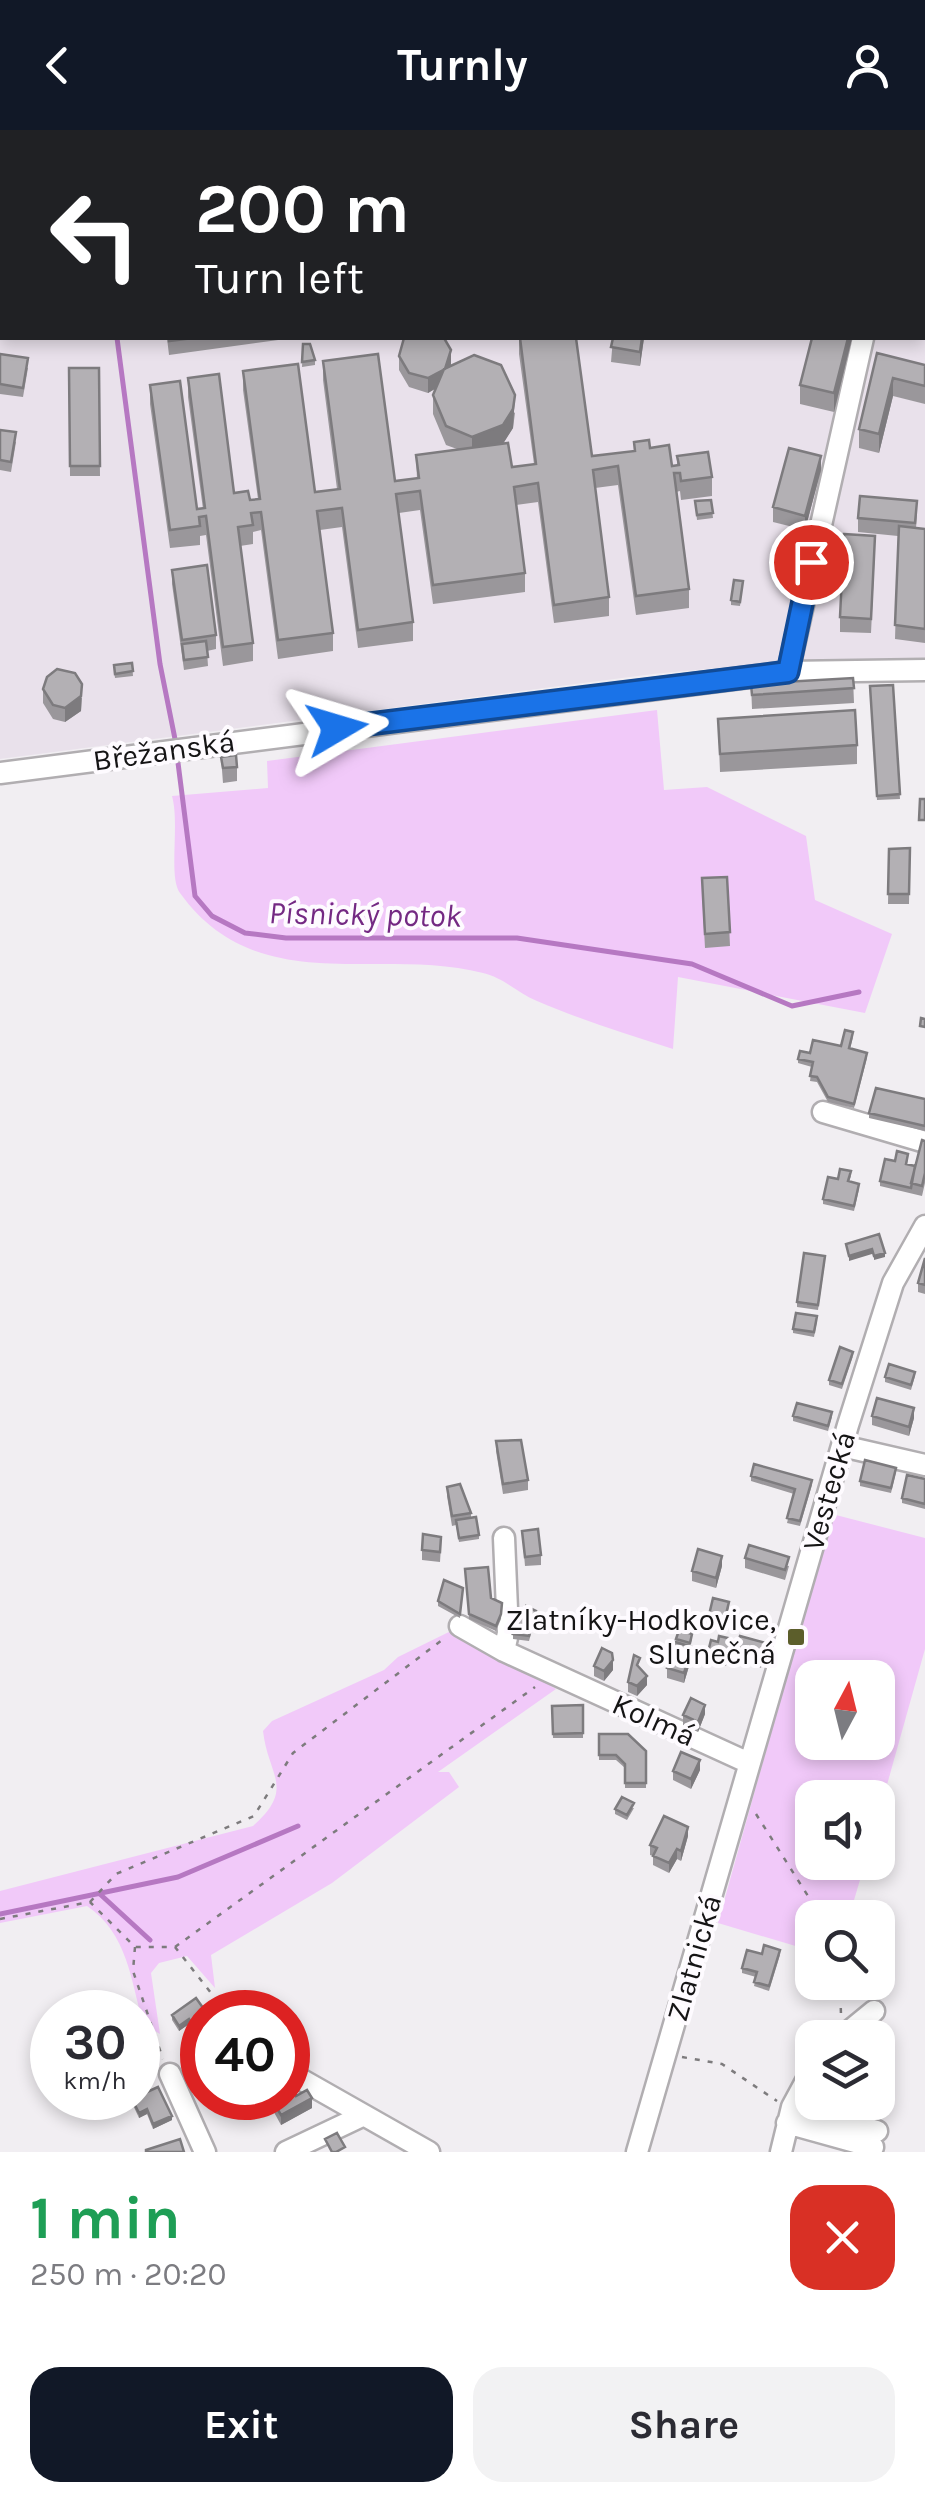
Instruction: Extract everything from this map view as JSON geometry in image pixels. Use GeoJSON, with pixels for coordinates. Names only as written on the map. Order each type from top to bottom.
{"type":"FeatureCollection","features":[{"type":"Feature","properties":{"kind":"street"},"geometry":{"type":"LineString","coordinates":[[788,672],[834,452],[863,340]]}},
{"type":"Feature","properties":{"kind":"street","name":"Břežanská"},"geometry":{"type":"LineString","coordinates":[[0,773],[788,672],[925,670]]}},
{"type":"Feature","properties":{"kind":"street"},"geometry":{"type":"LineString","coordinates":[[823,1112],[925,1142]]}},
{"type":"Feature","properties":{"kind":"street","name":"Vestecká"},"geometry":{"type":"LineString","coordinates":[[749,1763],[894,1283],[925,1226]]}},
{"type":"Feature","properties":{"kind":"street"},"geometry":{"type":"LineString","coordinates":[[842,1446],[925,1465]]}},
{"type":"Feature","properties":{"kind":"street"},"geometry":{"type":"LineString","coordinates":[[504,1538],[508,1632],[504,1651]]}},
{"type":"Feature","properties":{"kind":"street","name":"Kolmá"},"geometry":{"type":"LineString","coordinates":[[460,1626],[504,1651],[749,1763]]}},
{"type":"Feature","properties":{"kind":"street","name":"Zlatnická"},"geometry":{"type":"LineString","coordinates":[[637,2152],[749,1763]]}},
{"type":"Feature","properties":{"kind":"street"},"geometry":{"type":"LineString","coordinates":[[863,2020],[874,2011]]}},
{"type":"Feature","properties":{"kind":"street"},"geometry":{"type":"LineString","coordinates":[[170,2074],[206,2152]]}},
{"type":"Feature","properties":{"kind":"street"},"geometry":{"type":"LineString","coordinates":[[310,2085],[428,2152]]}},
{"type":"Feature","properties":{"kind":"street"},"geometry":{"type":"LineString","coordinates":[[781,2152],[795,2103]]}},
{"type":"Feature","properties":{"kind":"street"},"geometry":{"type":"LineString","coordinates":[[789,2115],[875,2139]]}},
{"type":"Feature","properties":{"kind":"street"},"geometry":{"type":"LineString","coordinates":[[286,2152],[362,2116]]}},
{"type":"Feature","properties":{"kind":"path"},"geometry":{"type":"LineString","coordinates":[[0,1919],[90,1902],[116,1874],[254,1816],[293,1753],[460,1626]]}},
{"type":"Feature","properties":{"kind":"path"},"geometry":{"type":"LineString","coordinates":[[135,1948],[175,1947],[551,1673]]}},
{"type":"Feature","properties":{"kind":"path"},"geometry":{"type":"LineString","coordinates":[[740,1800],[757,1815],[811,1900]]}},
{"type":"Feature","properties":{"kind":"path"},"geometry":{"type":"LineString","coordinates":[[90,1902],[135,1948],[134,1971],[148,2025],[170,2074]]}},
{"type":"Feature","properties":{"kind":"path"},"geometry":{"type":"LineString","coordinates":[[175,1947],[209,1990]]}},
{"type":"Feature","properties":{"kind":"path"},"geometry":{"type":"LineString","coordinates":[[666,2054],[722,2064],[789,2115]]}},
{"type":"Feature","properties":{"kind":"shaded area"},"geometry":{"type":"Polygon","coordinates":[[[0,340],[925,340],[925,661],[783,662],[653,674],[0,759],[0,340]]]}},
{"type":"Feature","properties":{"kind":"shaded area"},"geometry":{"type":"Polygon","coordinates":[[[657,710],[664,790],[707,787],[806,836],[815,900],[892,934],[865,1013],[678,977],[673,1049],[554,1008],[483,973],[443,966],[321,963],[282,958],[245,947],[211,926],[177,885],[172,796],[268,788],[267,761],[657,710]]]}},
{"type":"Feature","properties":{"kind":"shaded area"},"geometry":{"type":"Polygon","coordinates":[[[832,1514],[925,1538],[925,1649],[895,1756],[895,1660],[795,1660],[795,1760],[894,1760],[888,1780],[795,1780],[795,1880],[860,1880],[854,1900],[795,1900],[795,1946],[718,1923],[832,1514]]]}},
{"type":"Feature","properties":{"kind":"shaded area"},"geometry":{"type":"Polygon","coordinates":[[[455,1629],[556,1689],[438,1772],[449,1772],[459,1787],[332,1883],[211,1955],[215,1988],[187,1956],[159,1963],[151,1973],[154,1990],[135,1990],[119,1943],[87,1906],[0,1923],[0,1891],[253,1826],[266,1813],[276,1791],[263,1731],[272,1721],[384,1670],[398,1657],[455,1629]]]}},
{"type":"Feature","properties":{"kind":"building"},"geometry":{"type":"Polygon","coordinates":[[[403,340],[445,340],[451,350],[445,369],[428,378],[409,373],[399,356],[403,340]]]}},
{"type":"Feature","properties":{"kind":"building"},"geometry":{"type":"Polygon","coordinates":[[[520,340],[576,340],[592,456],[635,451],[634,442],[649,440],[650,448],[669,445],[672,466],[679,465],[677,456],[708,452],[712,477],[681,481],[680,473],[674,473],[689,589],[636,596],[618,466],[593,470],[609,597],[554,605],[538,483],[514,487],[525,573],[433,585],[420,491],[396,494],[413,622],[358,630],[342,508],[317,511],[333,633],[278,640],[261,512],[251,513],[253,525],[238,527],[253,643],[223,647],[206,516],[199,517],[200,526],[170,530],[150,385],[180,381],[197,509],[205,508],[188,378],[219,374],[234,493],[248,491],[250,500],[260,499],[243,371],[298,364],[315,492],[340,489],[323,361],[378,354],[395,481],[419,478],[416,455],[508,443],[512,467],[536,464],[520,340]]]}},
{"type":"Feature","properties":{"kind":"building"},"geometry":{"type":"Polygon","coordinates":[[[613,340],[642,340],[640,352],[611,347],[613,340]]]}},
{"type":"Feature","properties":{"kind":"building"},"geometry":{"type":"Polygon","coordinates":[[[811,340],[847,340],[834,393],[800,385],[811,340]]]}},
{"type":"Feature","properties":{"kind":"building"},"geometry":{"type":"Polygon","coordinates":[[[303,344],[310,344],[315,360],[302,362],[303,344]]]}},
{"type":"Feature","properties":{"kind":"building"},"geometry":{"type":"Polygon","coordinates":[[[877,353],[925,365],[925,386],[893,378],[879,434],[859,429],[877,353]]]}},
{"type":"Feature","properties":{"kind":"building"},"geometry":{"type":"Polygon","coordinates":[[[0,354],[28,358],[23,388],[0,384],[0,354]]]}},
{"type":"Feature","properties":{"kind":"building"},"geometry":{"type":"Polygon","coordinates":[[[474,355],[501,365],[515,395],[513,409],[503,425],[472,437],[446,426],[433,395],[444,369],[474,355]]]}},
{"type":"Feature","properties":{"kind":"building"},"geometry":{"type":"Polygon","coordinates":[[[69,368],[99,368],[100,466],[70,466],[69,368]]]}},
{"type":"Feature","properties":{"kind":"building"},"geometry":{"type":"Polygon","coordinates":[[[0,430],[16,432],[11,462],[0,460],[0,430]]]}},
{"type":"Feature","properties":{"kind":"building"},"geometry":{"type":"Polygon","coordinates":[[[789,448],[821,456],[805,516],[773,507],[789,448]]]}},
{"type":"Feature","properties":{"kind":"building"},"geometry":{"type":"Polygon","coordinates":[[[860,496],[917,501],[915,523],[858,518],[860,496]]]}},
{"type":"Feature","properties":{"kind":"building"},"geometry":{"type":"Polygon","coordinates":[[[711,500],[713,513],[697,515],[695,501],[711,500]]]}},
{"type":"Feature","properties":{"kind":"building"},"geometry":{"type":"Polygon","coordinates":[[[899,526],[925,529],[925,629],[895,625],[899,526]]]}},
{"type":"Feature","properties":{"kind":"building"},"geometry":{"type":"Polygon","coordinates":[[[844,534],[875,536],[871,619],[840,617],[844,534]]]}},
{"type":"Feature","properties":{"kind":"building"},"geometry":{"type":"Polygon","coordinates":[[[207,565],[216,635],[182,640],[172,570],[207,565]]]}},
{"type":"Feature","properties":{"kind":"building"},"geometry":{"type":"Polygon","coordinates":[[[734,580],[743,581],[740,602],[731,600],[734,580]]]}},
{"type":"Feature","properties":{"kind":"building"},"geometry":{"type":"Polygon","coordinates":[[[206,641],[208,657],[184,660],[182,644],[206,641]]]}},
{"type":"Feature","properties":{"kind":"building"},"geometry":{"type":"Polygon","coordinates":[[[132,663],[133,671],[115,674],[114,665],[132,663]]]}},
{"type":"Feature","properties":{"kind":"building"},"geometry":{"type":"Polygon","coordinates":[[[57,669],[75,673],[82,684],[81,696],[65,708],[53,705],[43,689],[47,677],[57,669]]]}},
{"type":"Feature","properties":{"kind":"building"},"geometry":{"type":"Polygon","coordinates":[[[853,678],[854,688],[752,695],[751,684],[853,678]]]}},
{"type":"Feature","properties":{"kind":"building"},"geometry":{"type":"Polygon","coordinates":[[[893,685],[900,794],[877,796],[870,686],[893,685]]]}},
{"type":"Feature","properties":{"kind":"building"},"geometry":{"type":"Polygon","coordinates":[[[855,710],[857,745],[720,754],[718,719],[855,710]]]}},
{"type":"Feature","properties":{"kind":"building"},"geometry":{"type":"Polygon","coordinates":[[[236,755],[237,767],[223,768],[221,757],[236,755]]]}},
{"type":"Feature","properties":{"kind":"building"},"geometry":{"type":"Polygon","coordinates":[[[920,799],[925,799],[925,820],[919,820],[920,799]]]}},
{"type":"Feature","properties":{"kind":"building"},"geometry":{"type":"Polygon","coordinates":[[[910,848],[909,894],[888,894],[889,849],[910,848]]]}},
{"type":"Feature","properties":{"kind":"building"},"geometry":{"type":"Polygon","coordinates":[[[727,877],[730,932],[705,934],[702,878],[727,877]]]}},
{"type":"Feature","properties":{"kind":"building"},"geometry":{"type":"Polygon","coordinates":[[[845,1030],[853,1032],[849,1048],[867,1053],[854,1104],[828,1097],[817,1077],[810,1076],[813,1062],[798,1059],[800,1051],[810,1053],[813,1040],[841,1046],[845,1030]]]}},
{"type":"Feature","properties":{"kind":"building"},"geometry":{"type":"Polygon","coordinates":[[[876,1088],[925,1099],[925,1126],[869,1113],[876,1088]]]}},
{"type":"Feature","properties":{"kind":"building"},"geometry":{"type":"Polygon","coordinates":[[[922,1140],[925,1173],[922,1186],[911,1183],[922,1140]]]}},
{"type":"Feature","properties":{"kind":"building"},"geometry":{"type":"Polygon","coordinates":[[[897,1151],[908,1154],[906,1164],[915,1166],[911,1188],[880,1181],[885,1159],[895,1161],[897,1151]]]}},
{"type":"Feature","properties":{"kind":"building"},"geometry":{"type":"Polygon","coordinates":[[[840,1169],[851,1171],[848,1181],[859,1184],[854,1206],[823,1199],[828,1177],[838,1179],[840,1169]]]}},
{"type":"Feature","properties":{"kind":"building"},"geometry":{"type":"Polygon","coordinates":[[[879,1234],[885,1253],[874,1256],[872,1249],[849,1256],[846,1244],[879,1234]]]}},
{"type":"Feature","properties":{"kind":"building"},"geometry":{"type":"Polygon","coordinates":[[[804,1253],[825,1256],[818,1305],[797,1302],[804,1253]]]}},
{"type":"Feature","properties":{"kind":"building"},"geometry":{"type":"Polygon","coordinates":[[[925,1258],[925,1285],[918,1283],[925,1258]]]}},
{"type":"Feature","properties":{"kind":"building"},"geometry":{"type":"Polygon","coordinates":[[[796,1313],[817,1316],[814,1332],[793,1329],[796,1313]]]}},
{"type":"Feature","properties":{"kind":"building"},"geometry":{"type":"Polygon","coordinates":[[[840,1347],[853,1352],[842,1384],[829,1380],[840,1347]]]}},
{"type":"Feature","properties":{"kind":"building"},"geometry":{"type":"Polygon","coordinates":[[[889,1364],[915,1372],[911,1385],[885,1377],[889,1364]]]}},
{"type":"Feature","properties":{"kind":"building"},"geometry":{"type":"Polygon","coordinates":[[[877,1398],[914,1408],[909,1427],[872,1416],[877,1398]]]}},
{"type":"Feature","properties":{"kind":"building"},"geometry":{"type":"Polygon","coordinates":[[[797,1403],[832,1412],[828,1426],[793,1416],[797,1403]]]}},
{"type":"Feature","properties":{"kind":"building"},"geometry":{"type":"Polygon","coordinates":[[[521,1440],[528,1480],[503,1484],[496,1441],[521,1440]]]}},
{"type":"Feature","properties":{"kind":"building"},"geometry":{"type":"Polygon","coordinates":[[[865,1460],[896,1468],[891,1488],[860,1481],[865,1460]]]}},
{"type":"Feature","properties":{"kind":"building"},"geometry":{"type":"Polygon","coordinates":[[[754,1464],[812,1480],[800,1521],[787,1518],[795,1489],[751,1476],[754,1464]]]}},
{"type":"Feature","properties":{"kind":"building"},"geometry":{"type":"Polygon","coordinates":[[[907,1475],[925,1479],[925,1504],[902,1498],[907,1475]]]}},
{"type":"Feature","properties":{"kind":"building"},"geometry":{"type":"Polygon","coordinates":[[[460,1484],[471,1513],[452,1516],[447,1487],[460,1484]]]}},
{"type":"Feature","properties":{"kind":"building"},"geometry":{"type":"Polygon","coordinates":[[[476,1517],[479,1535],[459,1538],[456,1520],[476,1517]]]}},
{"type":"Feature","properties":{"kind":"building"},"geometry":{"type":"Polygon","coordinates":[[[538,1529],[541,1555],[525,1557],[522,1531],[538,1529]]]}},
{"type":"Feature","properties":{"kind":"building"},"geometry":{"type":"Polygon","coordinates":[[[423,1534],[441,1537],[440,1552],[422,1550],[423,1534]]]}},
{"type":"Feature","properties":{"kind":"building"},"geometry":{"type":"Polygon","coordinates":[[[749,1545],[789,1557],[785,1570],[745,1558],[749,1545]]]}},
{"type":"Feature","properties":{"kind":"building"},"geometry":{"type":"Polygon","coordinates":[[[698,1549],[722,1556],[716,1578],[692,1571],[698,1549]]]}},
{"type":"Feature","properties":{"kind":"building"},"geometry":{"type":"Polygon","coordinates":[[[488,1567],[491,1598],[502,1603],[496,1626],[469,1614],[465,1569],[488,1567]]]}},
{"type":"Feature","properties":{"kind":"building"},"geometry":{"type":"Polygon","coordinates":[[[444,1580],[463,1588],[460,1614],[438,1601],[444,1580]]]}},
{"type":"Feature","properties":{"kind":"building"},"geometry":{"type":"Polygon","coordinates":[[[713,1598],[729,1602],[725,1618],[709,1615],[713,1598]]]}},
{"type":"Feature","properties":{"kind":"building"},"geometry":{"type":"Polygon","coordinates":[[[526,1606],[536,1611],[529,1636],[513,1634],[526,1606]]]}},
{"type":"Feature","properties":{"kind":"building"},"geometry":{"type":"Polygon","coordinates":[[[679,1630],[692,1634],[690,1643],[676,1639],[679,1630]]]}},
{"type":"Feature","properties":{"kind":"building"},"geometry":{"type":"Polygon","coordinates":[[[719,1636],[732,1639],[726,1661],[707,1656],[711,1640],[718,1642],[719,1636]]]}},
{"type":"Feature","properties":{"kind":"building"},"geometry":{"type":"Polygon","coordinates":[[[740,1636],[766,1643],[761,1663],[736,1651],[740,1636]]]}},
{"type":"Feature","properties":{"kind":"building"},"geometry":{"type":"Polygon","coordinates":[[[675,1642],[692,1647],[684,1673],[667,1668],[675,1642]]]}},
{"type":"Feature","properties":{"kind":"building"},"geometry":{"type":"Polygon","coordinates":[[[602,1648],[612,1653],[613,1660],[604,1671],[594,1666],[602,1648]]]}},
{"type":"Feature","properties":{"kind":"building"},"geometry":{"type":"Polygon","coordinates":[[[634,1655],[640,1658],[637,1665],[647,1676],[637,1686],[628,1682],[634,1655]]]}},
{"type":"Feature","properties":{"kind":"building"},"geometry":{"type":"Polygon","coordinates":[[[691,1698],[705,1705],[698,1722],[683,1715],[691,1698]]]}},
{"type":"Feature","properties":{"kind":"building"},"geometry":{"type":"Polygon","coordinates":[[[583,1705],[583,1733],[553,1734],[552,1706],[583,1705]]]}},
{"type":"Feature","properties":{"kind":"building"},"geometry":{"type":"Polygon","coordinates":[[[599,1734],[628,1734],[646,1751],[646,1783],[625,1783],[625,1764],[616,1755],[599,1755],[599,1734]]]}},
{"type":"Feature","properties":{"kind":"building"},"geometry":{"type":"Polygon","coordinates":[[[681,1752],[700,1760],[691,1779],[673,1771],[681,1752]]]}},
{"type":"Feature","properties":{"kind":"building"},"geometry":{"type":"Polygon","coordinates":[[[622,1797],[634,1803],[627,1815],[615,1809],[622,1797]]]}},
{"type":"Feature","properties":{"kind":"building"},"geometry":{"type":"Polygon","coordinates":[[[664,1816],[688,1827],[681,1851],[677,1849],[669,1863],[653,1856],[657,1848],[650,1845],[664,1816]]]}},
{"type":"Feature","properties":{"kind":"building"},"geometry":{"type":"Polygon","coordinates":[[[764,1945],[780,1950],[769,1986],[754,1982],[757,1972],[742,1968],[747,1950],[762,1954],[764,1945]]]}},
{"type":"Feature","properties":{"kind":"building"},"geometry":{"type":"Polygon","coordinates":[[[180,2009],[180,2025],[179,2026],[172,2015],[180,2009]]]}},
{"type":"Feature","properties":{"kind":"building"},"geometry":{"type":"Polygon","coordinates":[[[160,2091],[172,2116],[153,2124],[151,2120],[160,2120],[160,2091]]]}},
{"type":"Feature","properties":{"kind":"building"},"geometry":{"type":"Polygon","coordinates":[[[337,2133],[345,2147],[332,2152],[325,2139],[337,2133]]]}},
{"type":"Feature","properties":{"kind":"building"},"geometry":{"type":"Polygon","coordinates":[[[180,2139],[184,2152],[146,2152],[146,2150],[180,2139]]]}},
{"type":"Feature","properties":{"kind":"waterway","name":"Písnický potok"},"geometry":{"type":"LineString","coordinates":[[117,340],[160,664],[176,744]]}},
{"type":"Feature","properties":{"kind":"waterway","name":"Písnický potok"},"geometry":{"type":"LineString","coordinates":[[177,755],[195,896],[212,916],[245,933],[286,938],[517,938],[692,964],[792,1006],[859,992]]}},
{"type":"Feature","properties":{"kind":"waterway"},"geometry":{"type":"LineString","coordinates":[[0,1914],[178,1877],[298,1826]]}},
{"type":"Feature","properties":{"kind":"waterway"},"geometry":{"type":"LineString","coordinates":[[101,1895],[150,1940]]}},
{"type":"Feature","properties":{"kind":"place","name":"Zlatníky-Hodkovice, Slunečná"},"geometry":{"type":"Point","coordinates":[796,1637]}},
{"type":"Feature","properties":{"kind":"route"},"geometry":{"type":"LineString","coordinates":[[337,728],[788,672],[811,562]]}}]}
